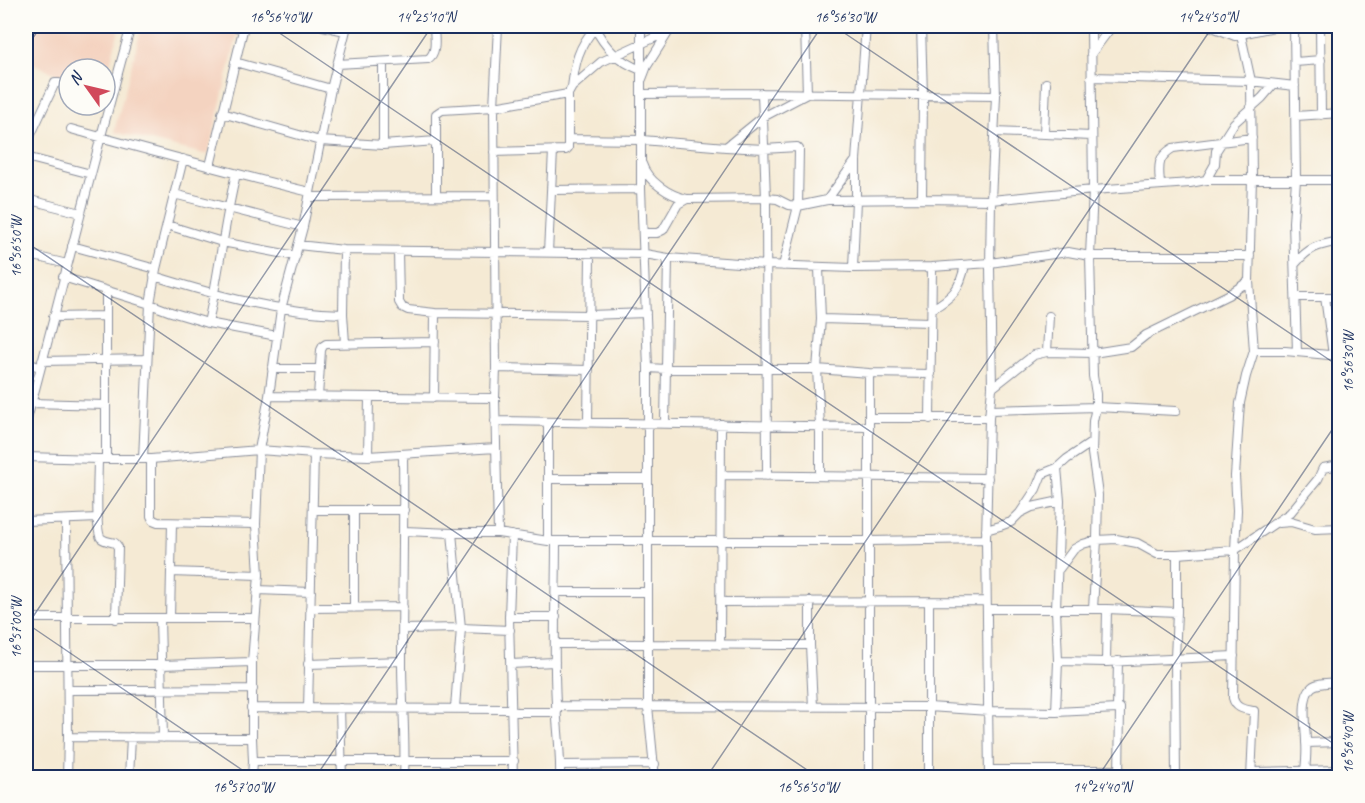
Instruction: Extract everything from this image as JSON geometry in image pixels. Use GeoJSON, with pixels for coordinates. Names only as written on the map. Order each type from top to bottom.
{"type":"FeatureCollection","features":[{"type":"Feature","properties":{"kind":"street"},"geometry":{"type":"LineString","coordinates":[[117,69],[131,26]]}},
{"type":"Feature","properties":{"kind":"street"},"geometry":{"type":"LineString","coordinates":[[210,166],[244,27],[231,26]]}},
{"type":"Feature","properties":{"kind":"street"},"geometry":{"type":"LineString","coordinates":[[252,777],[252,662],[259,575],[256,524],[258,450],[269,396],[281,309],[303,227],[346,28],[323,26]]}},
{"type":"Feature","properties":{"kind":"street"},"geometry":{"type":"LineString","coordinates":[[337,64],[428,59],[435,51],[434,26]]}},
{"type":"Feature","properties":{"kind":"street"},"geometry":{"type":"LineString","coordinates":[[498,26],[494,107],[495,421],[498,533]]}},
{"type":"Feature","properties":{"kind":"street"},"geometry":{"type":"LineString","coordinates":[[641,26],[641,189],[648,368],[648,706],[655,777]]}},
{"type":"Feature","properties":{"kind":"street"},"geometry":{"type":"LineString","coordinates":[[436,195],[436,114],[439,111],[494,107],[571,90],[601,62],[678,26]]}},
{"type":"Feature","properties":{"kind":"street"},"geometry":{"type":"LineString","coordinates":[[805,26],[807,94]]}},
{"type":"Feature","properties":{"kind":"street"},"geometry":{"type":"LineString","coordinates":[[853,268],[856,160],[866,26]]}},
{"type":"Feature","properties":{"kind":"street"},"geometry":{"type":"LineString","coordinates":[[921,26],[922,199]]}},
{"type":"Feature","properties":{"kind":"street"},"geometry":{"type":"LineString","coordinates":[[994,26],[996,96],[990,263],[992,388],[989,414],[986,534],[989,774],[1118,774],[1120,708],[1117,708],[1118,661]]}},
{"type":"Feature","properties":{"kind":"street"},"geometry":{"type":"LineString","coordinates":[[1033,26],[1188,26]]}},
{"type":"Feature","properties":{"kind":"street"},"geometry":{"type":"LineString","coordinates":[[1091,26],[1093,190],[1090,256],[1093,376],[1096,394],[1091,443],[1098,495],[1093,609]]}},
{"type":"Feature","properties":{"kind":"street"},"geometry":{"type":"LineString","coordinates":[[1091,54],[1112,26]]}},
{"type":"Feature","properties":{"kind":"street"},"geometry":{"type":"LineString","coordinates":[[1209,26],[1231,36],[1235,36],[1240,30],[1279,26]]}},
{"type":"Feature","properties":{"kind":"street"},"geometry":{"type":"LineString","coordinates":[[1294,26],[1296,180],[1293,222],[1297,352]]}},
{"type":"Feature","properties":{"kind":"street"},"geometry":{"type":"LineString","coordinates":[[1320,26],[1322,115]]}},
{"type":"Feature","properties":{"kind":"street"},"geometry":{"type":"LineString","coordinates":[[494,152],[553,151],[568,148],[571,90],[576,61],[587,37],[595,27],[614,55],[641,70]]}},
{"type":"Feature","properties":{"kind":"street"},"geometry":{"type":"LineString","coordinates":[[1240,30],[1251,81],[1250,281],[1254,351],[1240,403],[1235,477],[1237,510],[1233,698],[1238,707],[1254,711],[1251,775],[1340,770]]}},
{"type":"Feature","properties":{"kind":"street"},"geometry":{"type":"LineString","coordinates":[[641,82],[647,66],[669,31]]}},
{"type":"Feature","properties":{"kind":"street"},"geometry":{"type":"LineString","coordinates":[[1295,62],[1321,60]]}},
{"type":"Feature","properties":{"kind":"street"},"geometry":{"type":"LineString","coordinates":[[235,62],[331,89]]}},
{"type":"Feature","properties":{"kind":"street"},"geometry":{"type":"LineString","coordinates":[[383,62],[383,145]]}},
{"type":"Feature","properties":{"kind":"street"},"geometry":{"type":"LineString","coordinates":[[1091,77],[1251,81],[1295,86]]}},
{"type":"Feature","properties":{"kind":"street"},"geometry":{"type":"LineString","coordinates":[[26,145],[57,82]]}},
{"type":"Feature","properties":{"kind":"street"},"geometry":{"type":"LineString","coordinates":[[1044,134],[1046,83]]}},
{"type":"Feature","properties":{"kind":"street"},"geometry":{"type":"LineString","coordinates":[[1206,180],[1215,164],[1216,151],[1234,123],[1263,98],[1274,84]]}},
{"type":"Feature","properties":{"kind":"street"},"geometry":{"type":"LineString","coordinates":[[762,93],[766,198],[767,476]]}},
{"type":"Feature","properties":{"kind":"street"},"geometry":{"type":"LineString","coordinates":[[641,94],[996,96]]}},
{"type":"Feature","properties":{"kind":"street"},"geometry":{"type":"LineString","coordinates":[[726,147],[763,117],[807,94]]}},
{"type":"Feature","properties":{"kind":"street"},"geometry":{"type":"LineString","coordinates":[[222,113],[320,141],[383,145],[436,141]]}},
{"type":"Feature","properties":{"kind":"street"},"geometry":{"type":"LineString","coordinates":[[1296,116],[1340,113]]}},
{"type":"Feature","properties":{"kind":"street"},"geometry":{"type":"LineString","coordinates":[[26,423],[104,117]]}},
{"type":"Feature","properties":{"kind":"street"},"geometry":{"type":"LineString","coordinates":[[71,129],[309,194],[494,196]]}},
{"type":"Feature","properties":{"kind":"street"},"geometry":{"type":"LineString","coordinates":[[995,132],[1092,136]]}},
{"type":"Feature","properties":{"kind":"street"},"geometry":{"type":"LineString","coordinates":[[1160,184],[1161,158],[1173,148],[1252,138]]}},
{"type":"Feature","properties":{"kind":"street"},"geometry":{"type":"LineString","coordinates":[[568,139],[642,140],[764,149],[799,148],[798,206],[783,266]]}},
{"type":"Feature","properties":{"kind":"street"},"geometry":{"type":"LineString","coordinates":[[548,252],[553,151]]}},
{"type":"Feature","properties":{"kind":"street"},"geometry":{"type":"LineString","coordinates":[[26,157],[91,174]]}},
{"type":"Feature","properties":{"kind":"street"},"geometry":{"type":"LineString","coordinates":[[183,159],[155,273],[150,304],[147,359],[147,459],[151,516],[158,522],[256,524]]}},
{"type":"Feature","properties":{"kind":"street"},"geometry":{"type":"LineString","coordinates":[[827,200],[856,160]]}},
{"type":"Feature","properties":{"kind":"street"},"geometry":{"type":"LineString","coordinates":[[642,161],[644,169],[661,188],[677,197],[687,199],[766,198],[798,206],[827,200],[991,200],[1206,180],[1340,180]]}},
{"type":"Feature","properties":{"kind":"street"},"geometry":{"type":"LineString","coordinates":[[208,323],[236,174]]}},
{"type":"Feature","properties":{"kind":"street"},"geometry":{"type":"LineString","coordinates":[[552,190],[641,189]]}},
{"type":"Feature","properties":{"kind":"street"},"geometry":{"type":"LineString","coordinates":[[174,194],[303,227]]}},
{"type":"Feature","properties":{"kind":"street"},"geometry":{"type":"LineString","coordinates":[[26,199],[81,213]]}},
{"type":"Feature","properties":{"kind":"street"},"geometry":{"type":"LineString","coordinates":[[644,233],[657,233],[663,230],[678,204],[687,199]]}},
{"type":"Feature","properties":{"kind":"street"},"geometry":{"type":"LineString","coordinates":[[167,225],[222,242],[296,256]]}},
{"type":"Feature","properties":{"kind":"street"},"geometry":{"type":"LineString","coordinates":[[1295,264],[1310,249],[1320,244],[1340,241]]}},
{"type":"Feature","properties":{"kind":"street"},"geometry":{"type":"LineString","coordinates":[[298,245],[344,250],[645,254],[766,266],[819,268],[965,265],[1056,252],[1090,256],[1250,256]]}},
{"type":"Feature","properties":{"kind":"street"},"geometry":{"type":"LineString","coordinates":[[72,246],[214,295],[281,309],[343,314]]}},
{"type":"Feature","properties":{"kind":"street"},"geometry":{"type":"LineString","coordinates":[[344,250],[345,343]]}},
{"type":"Feature","properties":{"kind":"street"},"geometry":{"type":"LineString","coordinates":[[398,250],[399,302],[408,310],[496,314],[646,313]]}},
{"type":"Feature","properties":{"kind":"street"},"geometry":{"type":"LineString","coordinates":[[26,254],[67,264]]}},
{"type":"Feature","properties":{"kind":"street"},"geometry":{"type":"LineString","coordinates":[[588,422],[590,254]]}},
{"type":"Feature","properties":{"kind":"street"},"geometry":{"type":"LineString","coordinates":[[665,423],[668,258]]}},
{"type":"Feature","properties":{"kind":"street"},"geometry":{"type":"LineString","coordinates":[[932,309],[958,287],[965,265]]}},
{"type":"Feature","properties":{"kind":"street"},"geometry":{"type":"LineString","coordinates":[[930,419],[932,267]]}},
{"type":"Feature","properties":{"kind":"street"},"geometry":{"type":"LineString","coordinates":[[819,268],[820,319],[817,369],[820,476]]}},
{"type":"Feature","properties":{"kind":"street"},"geometry":{"type":"LineString","coordinates":[[63,277],[208,323],[277,336]]}},
{"type":"Feature","properties":{"kind":"street"},"geometry":{"type":"LineString","coordinates":[[992,388],[1034,355],[1047,352],[1093,353],[1131,347],[1146,335],[1228,295],[1250,281]]}},
{"type":"Feature","properties":{"kind":"street"},"geometry":{"type":"LineString","coordinates":[[106,291],[106,405],[98,518],[101,538],[115,543],[118,547],[116,619]]}},
{"type":"Feature","properties":{"kind":"street"},"geometry":{"type":"LineString","coordinates":[[1296,297],[1340,297]]}},
{"type":"Feature","properties":{"kind":"street"},"geometry":{"type":"LineString","coordinates":[[1254,351],[1336,356],[1325,297]]}},
{"type":"Feature","properties":{"kind":"street"},"geometry":{"type":"LineString","coordinates":[[434,398],[435,313]]}},
{"type":"Feature","properties":{"kind":"street"},"geometry":{"type":"LineString","coordinates":[[53,317],[106,316]]}},
{"type":"Feature","properties":{"kind":"street"},"geometry":{"type":"LineString","coordinates":[[1047,352],[1049,316]]}},
{"type":"Feature","properties":{"kind":"street"},"geometry":{"type":"LineString","coordinates":[[820,319],[932,322]]}},
{"type":"Feature","properties":{"kind":"street"},"geometry":{"type":"LineString","coordinates":[[318,397],[321,350],[326,344],[435,342]]}},
{"type":"Feature","properties":{"kind":"street"},"geometry":{"type":"LineString","coordinates":[[26,363],[147,359]]}},
{"type":"Feature","properties":{"kind":"street"},"geometry":{"type":"LineString","coordinates":[[648,368],[817,369],[931,374]]}},
{"type":"Feature","properties":{"kind":"street"},"geometry":{"type":"LineString","coordinates":[[272,369],[320,369]]}},
{"type":"Feature","properties":{"kind":"street"},"geometry":{"type":"LineString","coordinates":[[496,369],[588,370]]}},
{"type":"Feature","properties":{"kind":"street"},"geometry":{"type":"LineString","coordinates":[[869,373],[869,777]]}},
{"type":"Feature","properties":{"kind":"street"},"geometry":{"type":"LineString","coordinates":[[269,396],[495,398]]}},
{"type":"Feature","properties":{"kind":"street"},"geometry":{"type":"LineString","coordinates":[[368,456],[369,397]]}},
{"type":"Feature","properties":{"kind":"street"},"geometry":{"type":"LineString","coordinates":[[31,404],[106,405]]}},
{"type":"Feature","properties":{"kind":"street"},"geometry":{"type":"LineString","coordinates":[[495,421],[820,426],[1096,407],[1176,411]]}},
{"type":"Feature","properties":{"kind":"street"},"geometry":{"type":"LineString","coordinates":[[548,422],[548,479],[556,592],[555,662],[560,777]]}},
{"type":"Feature","properties":{"kind":"street"},"geometry":{"type":"LineString","coordinates":[[720,645],[721,424]]}},
{"type":"Feature","properties":{"kind":"street"},"geometry":{"type":"LineString","coordinates":[[404,531],[498,533],[552,541],[869,541],[986,534],[1011,522],[1020,513],[1036,489],[1042,474],[1057,468],[1091,443]]}},
{"type":"Feature","properties":{"kind":"street"},"geometry":{"type":"LineString","coordinates":[[26,456],[147,459],[258,450],[368,456],[496,448]]}},
{"type":"Feature","properties":{"kind":"street"},"geometry":{"type":"LineString","coordinates":[[308,709],[314,454]]}},
{"type":"Feature","properties":{"kind":"street"},"geometry":{"type":"LineString","coordinates":[[403,455],[404,777]]}},
{"type":"Feature","properties":{"kind":"street"},"geometry":{"type":"LineString","coordinates":[[1059,569],[1074,549],[1097,540],[1116,539],[1137,543],[1157,554],[1235,550],[1290,513],[1318,479],[1323,468],[1340,465]]}},
{"type":"Feature","properties":{"kind":"street"},"geometry":{"type":"LineString","coordinates":[[1056,712],[1058,661],[1056,609],[1060,501],[1057,468]]}},
{"type":"Feature","properties":{"kind":"street"},"geometry":{"type":"LineString","coordinates":[[721,475],[988,478]]}},
{"type":"Feature","properties":{"kind":"street"},"geometry":{"type":"LineString","coordinates":[[548,479],[648,479]]}},
{"type":"Feature","properties":{"kind":"street"},"geometry":{"type":"LineString","coordinates":[[1020,513],[1032,507],[1060,501]]}},
{"type":"Feature","properties":{"kind":"street"},"geometry":{"type":"LineString","coordinates":[[313,510],[404,510]]}},
{"type":"Feature","properties":{"kind":"street"},"geometry":{"type":"LineString","coordinates":[[354,510],[354,608]]}},
{"type":"Feature","properties":{"kind":"street"},"geometry":{"type":"LineString","coordinates":[[26,521],[98,518]]}},
{"type":"Feature","properties":{"kind":"street"},"geometry":{"type":"LineString","coordinates":[[66,520],[67,777]]}},
{"type":"Feature","properties":{"kind":"street"},"geometry":{"type":"LineString","coordinates":[[1276,524],[1291,522],[1315,529],[1340,528]]}},
{"type":"Feature","properties":{"kind":"street"},"geometry":{"type":"LineString","coordinates":[[170,618],[172,523]]}},
{"type":"Feature","properties":{"kind":"street"},"geometry":{"type":"LineString","coordinates":[[452,533],[461,628],[455,708]]}},
{"type":"Feature","properties":{"kind":"street"},"geometry":{"type":"LineString","coordinates":[[512,535],[509,617],[513,777]]}},
{"type":"Feature","properties":{"kind":"street"},"geometry":{"type":"LineString","coordinates":[[1176,777],[1177,554]]}},
{"type":"Feature","properties":{"kind":"street"},"geometry":{"type":"LineString","coordinates":[[171,572],[259,575]]}},
{"type":"Feature","properties":{"kind":"street"},"geometry":{"type":"LineString","coordinates":[[257,590],[311,592]]}},
{"type":"Feature","properties":{"kind":"street"},"geometry":{"type":"LineString","coordinates":[[556,592],[648,592]]}},
{"type":"Feature","properties":{"kind":"street"},"geometry":{"type":"LineString","coordinates":[[810,601],[813,707]]}},
{"type":"Feature","properties":{"kind":"street"},"geometry":{"type":"LineString","coordinates":[[721,602],[929,602],[1056,609],[1178,612]]}},
{"type":"Feature","properties":{"kind":"street"},"geometry":{"type":"LineString","coordinates":[[929,602],[929,777]]}},
{"type":"Feature","properties":{"kind":"street"},"geometry":{"type":"LineString","coordinates":[[310,608],[403,607]]}},
{"type":"Feature","properties":{"kind":"street"},"geometry":{"type":"LineString","coordinates":[[1106,662],[1107,609]]}},
{"type":"Feature","properties":{"kind":"street"},"geometry":{"type":"LineString","coordinates":[[509,617],[556,616]]}},
{"type":"Feature","properties":{"kind":"street"},"geometry":{"type":"LineString","coordinates":[[26,618],[255,618]]}},
{"type":"Feature","properties":{"kind":"street"},"geometry":{"type":"LineString","coordinates":[[160,618],[163,738]]}},
{"type":"Feature","properties":{"kind":"street"},"geometry":{"type":"LineString","coordinates":[[403,629],[510,630]]}},
{"type":"Feature","properties":{"kind":"street"},"geometry":{"type":"LineString","coordinates":[[555,644],[810,645]]}},
{"type":"Feature","properties":{"kind":"street"},"geometry":{"type":"LineString","coordinates":[[1058,661],[1106,662],[1234,656]]}},
{"type":"Feature","properties":{"kind":"street"},"geometry":{"type":"LineString","coordinates":[[308,664],[402,661]]}},
{"type":"Feature","properties":{"kind":"street"},"geometry":{"type":"LineString","coordinates":[[26,665],[252,662]]}},
{"type":"Feature","properties":{"kind":"street"},"geometry":{"type":"LineString","coordinates":[[510,664],[555,662]]}},
{"type":"Feature","properties":{"kind":"street"},"geometry":{"type":"LineString","coordinates":[[1305,771],[1307,694],[1315,684],[1340,682]]}},
{"type":"Feature","properties":{"kind":"street"},"geometry":{"type":"LineString","coordinates":[[68,690],[253,689]]}},
{"type":"Feature","properties":{"kind":"street"},"geometry":{"type":"LineString","coordinates":[[251,708],[511,710],[648,706],[929,707],[1056,712],[1117,708]]}},
{"type":"Feature","properties":{"kind":"street"},"geometry":{"type":"LineString","coordinates":[[340,708],[342,777]]}},
{"type":"Feature","properties":{"kind":"street"},"geometry":{"type":"LineString","coordinates":[[129,777],[131,737]]}},
{"type":"Feature","properties":{"kind":"street"},"geometry":{"type":"LineString","coordinates":[[68,738],[252,738]]}},
{"type":"Feature","properties":{"kind":"street"},"geometry":{"type":"LineString","coordinates":[[1306,743],[1340,742]]}},
{"type":"Feature","properties":{"kind":"street"},"geometry":{"type":"LineString","coordinates":[[253,761],[514,760]]}},
{"type":"Feature","properties":{"kind":"street"},"geometry":{"type":"LineString","coordinates":[[561,765],[655,764]]}},
{"type":"Feature","properties":{"kind":"shaded area"},"geometry":{"type":"Polygon","coordinates":[[[26,26],[120,26],[112,57],[57,57],[57,74],[26,60],[26,26]]]}},
{"type":"Feature","properties":{"kind":"shaded area"},"geometry":{"type":"Polygon","coordinates":[[[142,26],[212,26],[238,32],[208,155],[114,132],[142,26]]]}}]}
